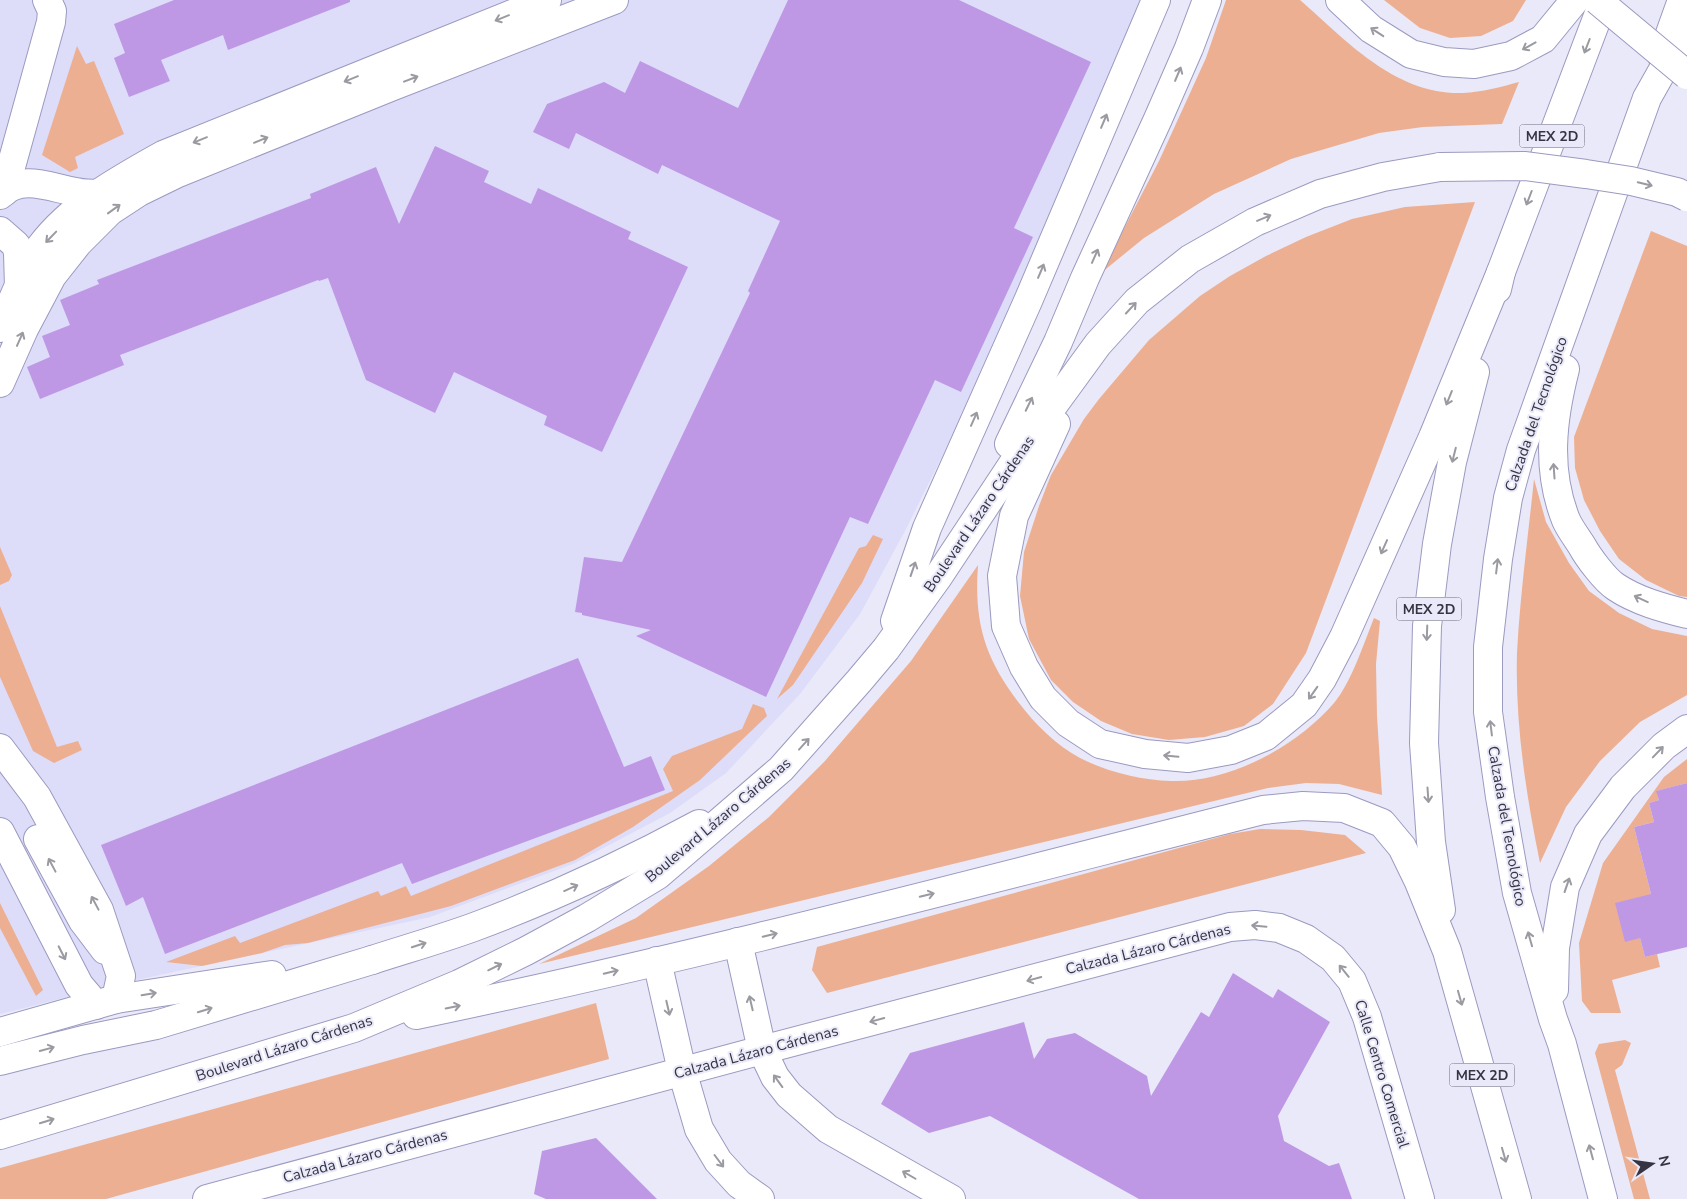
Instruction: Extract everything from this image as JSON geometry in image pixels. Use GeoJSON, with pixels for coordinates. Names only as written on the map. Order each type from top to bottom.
{"type":"FeatureCollection","features":[{"type":"Feature","properties":{"kind":"main road"},"geometry":{"type":"LineString","coordinates":[[9,190],[51,22],[52,11],[47,0]]}},
{"type":"Feature","properties":{"kind":"main road"},"geometry":{"type":"LineString","coordinates":[[9,190],[64,32],[65,0]]}},
{"type":"Feature","properties":{"kind":"main road"},"geometry":{"type":"LineString","coordinates":[[0,328],[24,274],[42,246],[71,215],[117,181],[163,155],[547,0]]}},
{"type":"Feature","properties":{"kind":"main road"},"geometry":{"type":"LineString","coordinates":[[0,383],[24,329],[52,276],[78,243],[110,211],[139,192],[178,173],[393,86],[614,0]]}},
{"type":"Feature","properties":{"kind":"main road"},"geometry":{"type":"LineString","coordinates":[[886,648],[927,528],[1028,301],[1156,0]]}},
{"type":"Feature","properties":{"kind":"main road"},"geometry":{"type":"LineString","coordinates":[[970,527],[1058,342],[1096,253],[1189,48],[1207,0]]}},
{"type":"Feature","properties":{"kind":"main road"},"geometry":{"type":"LineString","coordinates":[[1340,0],[1370,29],[1411,54],[1444,62],[1474,64],[1512,56],[1543,38],[1575,0]]}},
{"type":"Feature","properties":{"kind":"main road"},"geometry":{"type":"LineString","coordinates":[[1597,0],[1687,75]]}},
{"type":"Feature","properties":{"kind":"main road","name":"MEX 2D"},"geometry":{"type":"LineString","coordinates":[[1517,1199],[1447,951],[1430,842],[1424,743],[1427,626],[1437,544],[1452,462],[1501,272],[1604,0]]}},
{"type":"Feature","properties":{"kind":"main road","name":"Calzada del Tecnológico"},"geometry":{"type":"LineString","coordinates":[[1603,1199],[1562,1044],[1517,893],[1500,797],[1488,712],[1488,646],[1500,542],[1508,498],[1521,450],[1682,0]]}},
{"type":"Feature","properties":{"kind":"main road"},"geometry":{"type":"LineString","coordinates":[[1646,98],[1687,27]]}},
{"type":"Feature","properties":{"kind":"main road"},"geometry":{"type":"LineString","coordinates":[[1501,272],[1433,437],[1344,637],[1322,679],[1304,705],[1266,736],[1231,750],[1188,758],[1145,754],[1100,744],[1068,723],[1043,698],[1024,667],[1006,626],[1002,576],[1014,516],[1047,441],[1098,344],[1137,301],[1190,258],[1255,222],[1320,194],[1383,177],[1440,167],[1524,166],[1631,181],[1677,192],[1687,197]]}},
{"type":"Feature","properties":{"kind":"main road"},"geometry":{"type":"LineString","coordinates":[[9,190],[37,183],[77,193],[100,194]]}},
{"type":"Feature","properties":{"kind":"main road"},"geometry":{"type":"LineString","coordinates":[[1601,228],[1560,390],[1552,439],[1555,479],[1566,520],[1588,557],[1614,586],[1645,602],[1687,614]]}},
{"type":"Feature","properties":{"kind":"main road"},"geometry":{"type":"LineString","coordinates":[[0,231],[16,245],[19,260],[19,287]]}},
{"type":"Feature","properties":{"kind":"main road","name":"Boulevard Lázaro Cárdenas"},"geometry":{"type":"LineString","coordinates":[[0,1135],[354,1028],[459,984],[526,951],[587,918],[658,875],[781,769],[835,710],[886,648],[938,577],[1036,429],[1098,344]]}},
{"type":"Feature","properties":{"kind":"main road"},"geometry":{"type":"LineString","coordinates":[[1553,1019],[1554,948],[1565,888],[1588,834],[1623,787],[1664,746],[1687,729]]}},
{"type":"Feature","properties":{"kind":"main road"},"geometry":{"type":"LineString","coordinates":[[0,749],[37,797],[99,910],[121,976],[106,1002]]}},
{"type":"Feature","properties":{"kind":"main road"},"geometry":{"type":"LineString","coordinates":[[0,1062],[83,1040],[156,1025],[474,927],[567,890],[649,851],[743,801]]}},
{"type":"Feature","properties":{"kind":"main road"},"geometry":{"type":"LineString","coordinates":[[354,1028],[527,992],[738,942],[1263,810],[1303,806],[1344,808],[1382,823],[1402,847],[1447,951]]}},
{"type":"Feature","properties":{"kind":"main road"},"geometry":{"type":"LineString","coordinates":[[0,832],[79,985],[106,1002]]}},
{"type":"Feature","properties":{"kind":"main road","name":"Calzada Lázaro Cárdenas"},"geometry":{"type":"LineString","coordinates":[[207,1199],[262,1191],[682,1071],[1230,927],[1255,925],[1279,928],[1306,938]]}},
{"type":"Feature","properties":{"kind":"main road","name":"Calle Centro Comercial"},"geometry":{"type":"LineString","coordinates":[[1306,938],[1333,958],[1352,982],[1367,1017],[1420,1199]]}},
{"type":"Feature","properties":{"kind":"main road"},"geometry":{"type":"LineString","coordinates":[[738,942],[762,1050],[775,1077],[789,1095],[828,1129],[951,1199]]}},
{"type":"Feature","properties":{"kind":"main road"},"geometry":{"type":"LineString","coordinates":[[0,1032],[106,1002],[372,960]]}},
{"type":"Feature","properties":{"kind":"main road"},"geometry":{"type":"LineString","coordinates":[[658,960],[682,1071],[699,1129],[718,1161],[739,1184],[760,1199]]}},
{"type":"Feature","properties":{"kind":"shaded area"},"geometry":{"type":"Polygon","coordinates":[[[0,0],[1146,0],[1004,328],[906,529],[860,614],[800,694],[726,773],[670,813],[573,864],[430,917],[132,981],[0,1014],[0,0]]]}},
{"type":"Feature","properties":{"kind":"shaded area"},"geometry":{"type":"Polygon","coordinates":[[[1226,0],[1300,0],[1354,48],[1374,63],[1415,85],[1438,91],[1463,93],[1519,82],[1502,124],[1423,127],[1379,133],[1291,159],[1214,194],[1144,238],[1101,273],[1159,161],[1206,58],[1226,0]]]}},
{"type":"Feature","properties":{"kind":"shaded area"},"geometry":{"type":"Polygon","coordinates":[[[1384,0],[1526,0],[1513,21],[1481,36],[1450,38],[1420,28],[1384,0]]]}},
{"type":"Feature","properties":{"kind":"shaded area"},"geometry":{"type":"Polygon","coordinates":[[[77,46],[86,64],[94,61],[124,134],[75,157],[78,168],[70,172],[42,155],[77,46]]]}},
{"type":"Feature","properties":{"kind":"shaded area"},"geometry":{"type":"Polygon","coordinates":[[[1475,202],[1306,653],[1273,704],[1244,726],[1205,737],[1169,740],[1132,734],[1101,721],[1073,702],[1051,680],[1029,639],[1020,596],[1024,552],[1051,475],[1084,419],[1099,399],[1149,340],[1200,296],[1230,276],[1266,256],[1306,237],[1352,219],[1405,207],[1475,202]]]}},
{"type":"Feature","properties":{"kind":"shaded area"},"geometry":{"type":"Polygon","coordinates":[[[1651,231],[1687,246],[1687,597],[1679,596],[1646,580],[1619,559],[1600,531],[1584,500],[1575,468],[1574,437],[1651,231]]]}},
{"type":"Feature","properties":{"kind":"shaded area"},"geometry":{"type":"Polygon","coordinates":[[[1534,479],[1546,522],[1569,563],[1589,591],[1619,613],[1652,629],[1687,636],[1687,695],[1640,722],[1600,761],[1566,807],[1540,863],[1522,759],[1517,680],[1520,610],[1534,479]]]}},
{"type":"Feature","properties":{"kind":"shaded area"},"geometry":{"type":"Polygon","coordinates":[[[873,535],[883,539],[862,583],[793,685],[777,699],[859,548],[866,546],[873,535]]]}},
{"type":"Feature","properties":{"kind":"shaded area"},"geometry":{"type":"Polygon","coordinates":[[[0,547],[12,575],[9,581],[0,585],[0,547]]]}},
{"type":"Feature","properties":{"kind":"shaded area"},"geometry":{"type":"Polygon","coordinates":[[[978,565],[978,604],[984,638],[997,670],[1025,711],[1054,740],[1080,758],[1113,771],[1148,779],[1171,781],[1216,776],[1238,769],[1281,748],[1301,734],[1334,703],[1346,685],[1374,618],[1380,621],[1376,664],[1382,795],[1339,784],[1306,783],[1268,788],[539,964],[636,918],[709,866],[769,817],[824,762],[911,661],[978,565]]]}},
{"type":"Feature","properties":{"kind":"shaded area"},"geometry":{"type":"Polygon","coordinates":[[[0,606],[57,747],[78,741],[82,750],[54,763],[33,751],[0,677],[0,606]]]}},
{"type":"Feature","properties":{"kind":"shaded area"},"geometry":{"type":"Polygon","coordinates":[[[753,704],[764,708],[767,716],[700,780],[633,827],[575,860],[451,906],[308,943],[285,945],[262,953],[202,966],[166,962],[235,936],[240,943],[378,891],[381,896],[406,886],[411,896],[673,791],[663,769],[672,756],[742,729],[753,704]]]}},
{"type":"Feature","properties":{"kind":"shaded area"},"geometry":{"type":"Polygon","coordinates":[[[1687,759],[1687,783],[1657,791],[1659,800],[1649,803],[1654,822],[1634,827],[1651,894],[1640,938],[1645,957],[1657,954],[1660,967],[1612,980],[1621,1013],[1591,1013],[1582,1001],[1579,943],[1603,863],[1664,777],[1687,759]]]}},
{"type":"Feature","properties":{"kind":"shaded area"},"geometry":{"type":"Polygon","coordinates":[[[1260,829],[1301,830],[1345,835],[1366,853],[827,993],[812,970],[817,947],[1230,834],[1260,829]]]}},
{"type":"Feature","properties":{"kind":"shaded area"},"geometry":{"type":"Polygon","coordinates":[[[0,903],[43,990],[36,996],[0,928],[0,903]]]}},
{"type":"Feature","properties":{"kind":"shaded area"},"geometry":{"type":"Polygon","coordinates":[[[596,1003],[609,1059],[106,1199],[0,1199],[0,1168],[596,1003]]]}},
{"type":"Feature","properties":{"kind":"shaded area"},"geometry":{"type":"Polygon","coordinates":[[[1625,1040],[1631,1043],[1622,1065],[1615,1070],[1650,1199],[1634,1199],[1595,1053],[1599,1044],[1625,1040]]]}},
{"type":"Feature","properties":{"kind":"building"},"geometry":{"type":"Polygon","coordinates":[[[174,0],[350,0],[350,2],[228,50],[223,35],[161,60],[170,81],[129,97],[114,58],[125,53],[114,24],[174,0]]]}},
{"type":"Feature","properties":{"kind":"building"},"geometry":{"type":"Polygon","coordinates":[[[788,0],[959,0],[1091,62],[1014,228],[1033,237],[961,392],[935,380],[868,524],[850,517],[766,697],[636,636],[651,630],[575,612],[584,557],[622,562],[750,293],[748,291],[780,221],[662,165],[658,174],[576,133],[569,149],[533,132],[547,104],[604,82],[625,93],[640,61],[738,108],[788,0]]]}},
{"type":"Feature","properties":{"kind":"building"},"geometry":{"type":"Polygon","coordinates":[[[435,146],[489,171],[484,182],[531,204],[538,188],[631,232],[628,239],[688,267],[602,452],[544,425],[547,416],[454,372],[435,413],[366,380],[328,278],[318,280],[120,355],[124,365],[40,399],[27,367],[50,357],[42,336],[70,325],[60,300],[99,284],[97,280],[311,198],[310,194],[376,167],[399,224],[435,146]]]}},
{"type":"Feature","properties":{"kind":"building"},"geometry":{"type":"Polygon","coordinates":[[[578,658],[624,767],[651,756],[665,790],[412,884],[402,863],[165,954],[143,897],[126,906],[101,845],[578,658]]]}},
{"type":"Feature","properties":{"kind":"building"},"geometry":{"type":"Polygon","coordinates":[[[1687,783],[1687,947],[1645,957],[1640,938],[1625,942],[1615,903],[1651,894],[1634,827],[1654,822],[1649,803],[1659,800],[1656,791],[1687,783]]]}},
{"type":"Feature","properties":{"kind":"building"},"geometry":{"type":"Polygon","coordinates":[[[1233,973],[1273,998],[1278,989],[1330,1022],[1278,1116],[1284,1141],[1329,1166],[1339,1163],[1352,1199],[1139,1199],[990,1116],[929,1133],[881,1104],[910,1053],[1024,1022],[1034,1059],[1047,1039],[1075,1033],[1147,1076],[1151,1096],[1201,1012],[1209,1017],[1233,973]]]}},
{"type":"Feature","properties":{"kind":"building"},"geometry":{"type":"Polygon","coordinates":[[[596,1138],[657,1199],[546,1199],[534,1194],[542,1151],[596,1138]]]}}]}
